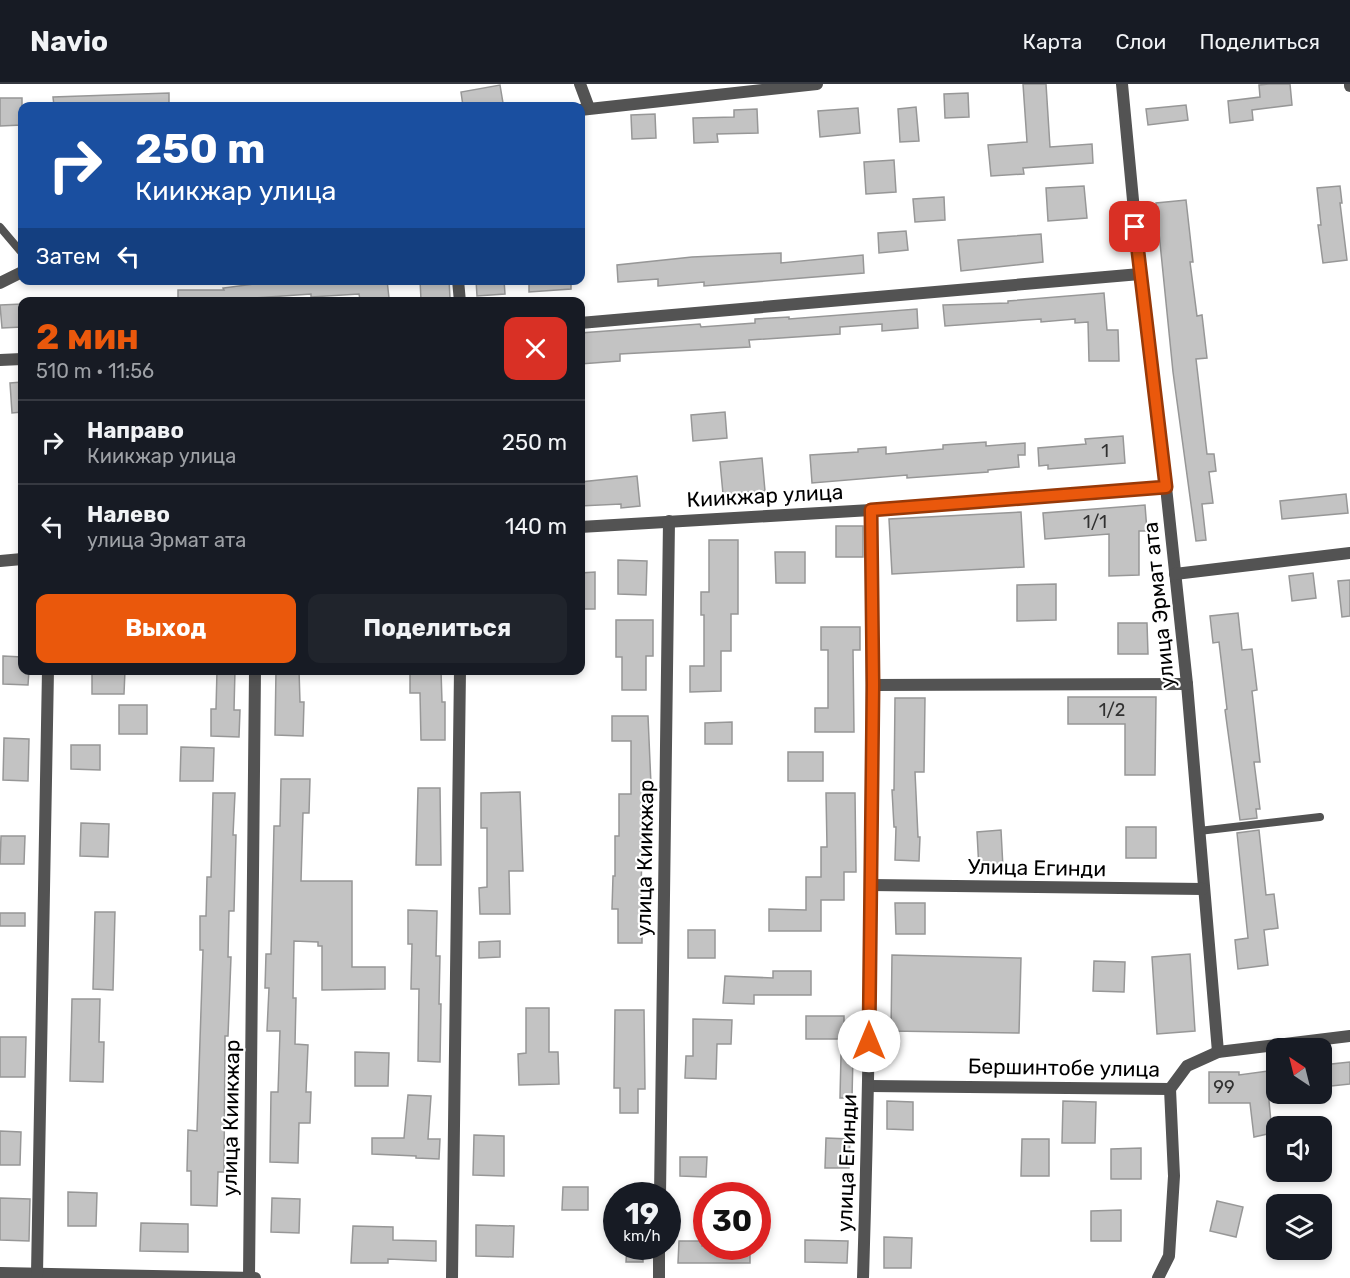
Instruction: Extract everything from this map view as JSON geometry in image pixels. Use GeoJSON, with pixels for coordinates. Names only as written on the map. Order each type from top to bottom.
{"type":"FeatureCollection","features":[{"type":"Feature","properties":{"kind":"street"},"geometry":{"type":"LineString","coordinates":[[580,84],[584,102]]}},
{"type":"Feature","properties":{"kind":"street"},"geometry":{"type":"LineString","coordinates":[[585,109],[817,84]]}},
{"type":"Feature","properties":{"kind":"street","name":"улица Эрмат ата"},"geometry":{"type":"LineString","coordinates":[[1122,84],[1140,274],[1188,684],[1218,1052]]}},
{"type":"Feature","properties":{"kind":"street"},"geometry":{"type":"LineString","coordinates":[[0,283],[18,274]]}},
{"type":"Feature","properties":{"kind":"street"},"geometry":{"type":"LineString","coordinates":[[585,323],[1140,274]]}},
{"type":"Feature","properties":{"kind":"street"},"geometry":{"type":"LineString","coordinates":[[0,360],[18,359]]}},
{"type":"Feature","properties":{"kind":"street","name":"Киикжар улица"},"geometry":{"type":"LineString","coordinates":[[585,527],[871,510],[1166,487]]}},
{"type":"Feature","properties":{"kind":"street","name":"улица Егинди"},"geometry":{"type":"LineString","coordinates":[[863,1278],[869,1086],[873,685],[871,510]]}},
{"type":"Feature","properties":{"kind":"street","name":"улица Киикжар"},"geometry":{"type":"LineString","coordinates":[[660,1182],[669,520]]}},
{"type":"Feature","properties":{"kind":"street"},"geometry":{"type":"LineString","coordinates":[[1175,574],[1350,554]]}},
{"type":"Feature","properties":{"kind":"street"},"geometry":{"type":"LineString","coordinates":[[0,561],[18,559]]}},
{"type":"Feature","properties":{"kind":"street"},"geometry":{"type":"LineString","coordinates":[[37,1274],[48,675]]}},
{"type":"Feature","properties":{"kind":"street","name":"улица Киикжар"},"geometry":{"type":"LineString","coordinates":[[249,1278],[255,675]]}},
{"type":"Feature","properties":{"kind":"street"},"geometry":{"type":"LineString","coordinates":[[452,1278],[460,675]]}},
{"type":"Feature","properties":{"kind":"street"},"geometry":{"type":"LineString","coordinates":[[873,685],[1188,684]]}},
{"type":"Feature","properties":{"kind":"street","name":"Улица Егинди"},"geometry":{"type":"LineString","coordinates":[[870,885],[1203,889]]}},
{"type":"Feature","properties":{"kind":"street","name":"Бершинтобе улица"},"geometry":{"type":"LineString","coordinates":[[869,1086],[1170,1089],[1186,1066],[1218,1052],[1350,1036]]}},
{"type":"Feature","properties":{"kind":"street"},"geometry":{"type":"LineString","coordinates":[[1158,1278],[1169,1256],[1174,1176],[1170,1089]]}},
{"type":"Feature","properties":{"kind":"street"},"geometry":{"type":"LineString","coordinates":[[658,1278],[659,1260]]}},
{"type":"Feature","properties":{"kind":"street"},"geometry":{"type":"LineString","coordinates":[[0,1273],[255,1278]]}},
{"type":"Feature","properties":{"kind":"lane"},"geometry":{"type":"LineString","coordinates":[[0,227],[18,249]]}},
{"type":"Feature","properties":{"kind":"lane"},"geometry":{"type":"LineString","coordinates":[[1199,831],[1320,817]]}},
{"type":"Feature","properties":{"kind":"building"},"geometry":{"type":"Polygon","coordinates":[[[1023,84],[1046,84],[1050,147],[1092,144],[1093,163],[1023,168],[1024,174],[991,176],[988,145],[1027,142],[1023,84]]]}},
{"type":"Feature","properties":{"kind":"building"},"geometry":{"type":"Polygon","coordinates":[[[1290,84],[1292,105],[1252,110],[1253,120],[1230,123],[1228,101],[1260,97],[1259,85],[1290,84]]]}},
{"type":"Feature","properties":{"kind":"building"},"geometry":{"type":"Polygon","coordinates":[[[500,85],[503,102],[462,102],[461,92],[500,85]]]}},
{"type":"Feature","properties":{"kind":"building"},"geometry":{"type":"Polygon","coordinates":[[[169,93],[169,102],[54,102],[53,97],[169,93]]]}},
{"type":"Feature","properties":{"kind":"building"},"geometry":{"type":"Polygon","coordinates":[[[968,93],[969,117],[945,118],[944,94],[968,93]]]}},
{"type":"Feature","properties":{"kind":"building"},"geometry":{"type":"Polygon","coordinates":[[[0,98],[22,98],[22,102],[18,102],[18,125],[0,126],[0,98]]]}},
{"type":"Feature","properties":{"kind":"building"},"geometry":{"type":"Polygon","coordinates":[[[1186,105],[1188,120],[1148,125],[1146,109],[1186,105]]]}},
{"type":"Feature","properties":{"kind":"building"},"geometry":{"type":"Polygon","coordinates":[[[916,107],[919,141],[900,142],[898,109],[916,107]]]}},
{"type":"Feature","properties":{"kind":"building"},"geometry":{"type":"Polygon","coordinates":[[[858,108],[860,133],[820,137],[818,111],[858,108]]]}},
{"type":"Feature","properties":{"kind":"building"},"geometry":{"type":"Polygon","coordinates":[[[757,109],[758,133],[717,134],[718,142],[694,143],[693,118],[734,117],[734,110],[757,109]]]}},
{"type":"Feature","properties":{"kind":"building"},"geometry":{"type":"Polygon","coordinates":[[[655,114],[656,138],[632,139],[631,115],[655,114]]]}},
{"type":"Feature","properties":{"kind":"building"},"geometry":{"type":"Polygon","coordinates":[[[894,160],[896,192],[866,194],[864,162],[894,160]]]}},
{"type":"Feature","properties":{"kind":"building"},"geometry":{"type":"Polygon","coordinates":[[[1084,186],[1087,218],[1048,221],[1046,188],[1084,186]]]}},
{"type":"Feature","properties":{"kind":"building"},"geometry":{"type":"Polygon","coordinates":[[[1340,186],[1347,260],[1323,263],[1318,225],[1321,225],[1317,188],[1340,186]]]}},
{"type":"Feature","properties":{"kind":"building"},"geometry":{"type":"Polygon","coordinates":[[[944,197],[945,220],[915,222],[913,199],[944,197]]]}},
{"type":"Feature","properties":{"kind":"building"},"geometry":{"type":"Polygon","coordinates":[[[1186,200],[1193,262],[1190,262],[1197,316],[1202,315],[1207,358],[1196,359],[1207,454],[1214,454],[1216,471],[1209,472],[1213,503],[1202,504],[1206,540],[1196,541],[1173,372],[1156,203],[1186,200]]]}},
{"type":"Feature","properties":{"kind":"building"},"geometry":{"type":"Polygon","coordinates":[[[906,231],[908,250],[879,253],[878,233],[906,231]]]}},
{"type":"Feature","properties":{"kind":"building"},"geometry":{"type":"Polygon","coordinates":[[[1041,234],[1043,262],[961,271],[958,240],[1041,234]]]}},
{"type":"Feature","properties":{"kind":"building"},"geometry":{"type":"Polygon","coordinates":[[[781,253],[781,263],[863,255],[864,273],[704,286],[704,282],[658,286],[658,279],[618,282],[617,265],[692,257],[781,253]]]}},
{"type":"Feature","properties":{"kind":"building"},"geometry":{"type":"Polygon","coordinates":[[[246,285],[388,285],[389,297],[360,297],[359,294],[311,297],[311,294],[269,297],[178,297],[178,290],[224,290],[223,288],[246,285]]]}},
{"type":"Feature","properties":{"kind":"building"},"geometry":{"type":"Polygon","coordinates":[[[420,285],[449,285],[450,297],[421,297],[420,285]]]}},
{"type":"Feature","properties":{"kind":"building"},"geometry":{"type":"Polygon","coordinates":[[[476,285],[504,285],[505,294],[477,296],[476,285]]]}},
{"type":"Feature","properties":{"kind":"building"},"geometry":{"type":"Polygon","coordinates":[[[529,285],[571,285],[571,289],[529,292],[529,285]]]}},
{"type":"Feature","properties":{"kind":"building"},"geometry":{"type":"Polygon","coordinates":[[[1104,293],[1107,330],[1118,330],[1119,361],[1089,361],[1088,322],[1075,323],[1075,319],[1041,322],[1041,319],[945,326],[943,305],[1008,303],[1008,301],[1104,293]]]}},
{"type":"Feature","properties":{"kind":"building"},"geometry":{"type":"Polygon","coordinates":[[[18,304],[18,327],[2,328],[0,305],[18,304]]]}},
{"type":"Feature","properties":{"kind":"building"},"geometry":{"type":"Polygon","coordinates":[[[917,309],[918,328],[882,331],[882,324],[840,327],[840,334],[749,340],[750,347],[620,354],[620,361],[585,364],[585,333],[700,324],[701,327],[755,323],[755,319],[789,317],[789,319],[917,309]]]}},
{"type":"Feature","properties":{"kind":"building"},"geometry":{"type":"Polygon","coordinates":[[[18,382],[18,412],[12,413],[10,383],[18,382]]]}},
{"type":"Feature","properties":{"kind":"building"},"geometry":{"type":"Polygon","coordinates":[[[725,412],[727,438],[693,441],[691,415],[725,412]]]}},
{"type":"Feature","properties":{"kind":"building"},"geometry":{"type":"Polygon","coordinates":[[[1123,436],[1125,463],[1048,469],[1048,465],[1039,466],[1038,448],[1086,444],[1085,439],[1123,436]]]}},
{"type":"Feature","properties":{"kind":"building"},"geometry":{"type":"Polygon","coordinates":[[[986,442],[986,446],[1025,443],[1025,455],[1018,455],[1019,467],[988,470],[988,472],[907,478],[907,475],[812,483],[810,455],[858,452],[858,449],[886,447],[886,454],[943,449],[943,445],[986,442]]]}},
{"type":"Feature","properties":{"kind":"building"},"geometry":{"type":"Polygon","coordinates":[[[762,458],[765,491],[723,494],[720,462],[762,458]]]}},
{"type":"Feature","properties":{"kind":"building"},"geometry":{"type":"Polygon","coordinates":[[[637,476],[640,506],[621,508],[621,504],[585,506],[585,481],[637,476]]]}},
{"type":"Feature","properties":{"kind":"building"},"geometry":{"type":"Polygon","coordinates":[[[1346,494],[1348,513],[1282,519],[1280,501],[1346,494]]]}},
{"type":"Feature","properties":{"kind":"building"},"geometry":{"type":"Polygon","coordinates":[[[1145,505],[1147,531],[1139,531],[1139,575],[1109,576],[1109,534],[1045,539],[1043,513],[1145,505]]]}},
{"type":"Feature","properties":{"kind":"building"},"geometry":{"type":"Polygon","coordinates":[[[1021,512],[1024,567],[892,574],[889,519],[1021,512]]]}},
{"type":"Feature","properties":{"kind":"building"},"geometry":{"type":"Polygon","coordinates":[[[836,526],[863,526],[863,557],[836,557],[836,526]]]}},
{"type":"Feature","properties":{"kind":"building"},"geometry":{"type":"Polygon","coordinates":[[[709,540],[738,540],[738,614],[731,614],[731,651],[721,651],[721,691],[690,692],[690,666],[704,666],[704,615],[701,615],[701,592],[709,592],[709,540]]]}},
{"type":"Feature","properties":{"kind":"building"},"geometry":{"type":"Polygon","coordinates":[[[775,552],[805,552],[805,583],[776,583],[775,552]]]}},
{"type":"Feature","properties":{"kind":"building"},"geometry":{"type":"Polygon","coordinates":[[[618,560],[647,561],[646,595],[618,594],[618,560]]]}},
{"type":"Feature","properties":{"kind":"building"},"geometry":{"type":"Polygon","coordinates":[[[595,572],[595,609],[585,609],[585,573],[595,572]]]}},
{"type":"Feature","properties":{"kind":"building"},"geometry":{"type":"Polygon","coordinates":[[[1313,573],[1316,598],[1292,601],[1289,576],[1313,573]]]}},
{"type":"Feature","properties":{"kind":"building"},"geometry":{"type":"Polygon","coordinates":[[[1350,580],[1350,616],[1342,617],[1338,581],[1350,580]]]}},
{"type":"Feature","properties":{"kind":"building"},"geometry":{"type":"Polygon","coordinates":[[[1056,584],[1056,620],[1017,621],[1017,585],[1056,584]]]}},
{"type":"Feature","properties":{"kind":"building"},"geometry":{"type":"Polygon","coordinates":[[[1238,613],[1242,650],[1252,649],[1257,690],[1252,691],[1260,762],[1254,762],[1260,809],[1256,809],[1257,818],[1240,820],[1225,710],[1227,709],[1219,642],[1213,643],[1210,616],[1238,613]]]}},
{"type":"Feature","properties":{"kind":"building"},"geometry":{"type":"Polygon","coordinates":[[[616,620],[653,620],[653,656],[646,656],[646,690],[622,690],[622,657],[616,657],[616,620]]]}},
{"type":"Feature","properties":{"kind":"building"},"geometry":{"type":"Polygon","coordinates":[[[1118,623],[1147,623],[1148,654],[1118,654],[1118,623]]]}},
{"type":"Feature","properties":{"kind":"building"},"geometry":{"type":"Polygon","coordinates":[[[821,627],[860,627],[860,650],[853,650],[854,732],[815,732],[815,708],[828,708],[828,650],[821,650],[821,627]]]}},
{"type":"Feature","properties":{"kind":"building"},"geometry":{"type":"Polygon","coordinates":[[[3,656],[18,657],[18,675],[29,675],[28,685],[3,684],[3,656]]]}},
{"type":"Feature","properties":{"kind":"building"},"geometry":{"type":"Polygon","coordinates":[[[92,675],[125,675],[124,694],[92,694],[92,675]]]}},
{"type":"Feature","properties":{"kind":"building"},"geometry":{"type":"Polygon","coordinates":[[[217,675],[235,675],[234,710],[240,710],[239,737],[211,736],[211,709],[216,709],[217,675]]]}},
{"type":"Feature","properties":{"kind":"building"},"geometry":{"type":"Polygon","coordinates":[[[276,675],[299,675],[300,702],[304,702],[303,736],[275,735],[276,675]]]}},
{"type":"Feature","properties":{"kind":"building"},"geometry":{"type":"Polygon","coordinates":[[[410,675],[441,675],[442,702],[445,702],[445,740],[421,740],[420,693],[410,693],[410,675]]]}},
{"type":"Feature","properties":{"kind":"building"},"geometry":{"type":"Polygon","coordinates":[[[1068,697],[1156,697],[1155,775],[1125,775],[1125,724],[1068,724],[1068,697]]]}},
{"type":"Feature","properties":{"kind":"building"},"geometry":{"type":"Polygon","coordinates":[[[895,698],[925,698],[924,772],[915,772],[918,837],[920,837],[919,861],[895,860],[896,827],[894,827],[892,790],[894,790],[895,698]]]}},
{"type":"Feature","properties":{"kind":"building"},"geometry":{"type":"Polygon","coordinates":[[[119,705],[147,705],[147,734],[119,734],[119,705]]]}},
{"type":"Feature","properties":{"kind":"building"},"geometry":{"type":"Polygon","coordinates":[[[612,716],[648,716],[651,785],[646,785],[646,820],[643,820],[640,923],[642,923],[642,943],[618,943],[618,909],[612,909],[615,836],[619,836],[619,794],[631,794],[631,741],[612,741],[612,716]]]}},
{"type":"Feature","properties":{"kind":"building"},"geometry":{"type":"Polygon","coordinates":[[[732,722],[732,744],[705,744],[705,723],[732,722]]]}},
{"type":"Feature","properties":{"kind":"building"},"geometry":{"type":"Polygon","coordinates":[[[4,738],[29,739],[28,781],[3,780],[4,738]]]}},
{"type":"Feature","properties":{"kind":"building"},"geometry":{"type":"Polygon","coordinates":[[[71,745],[100,745],[100,770],[71,769],[71,745]]]}},
{"type":"Feature","properties":{"kind":"building"},"geometry":{"type":"Polygon","coordinates":[[[181,747],[214,748],[213,781],[180,781],[181,747]]]}},
{"type":"Feature","properties":{"kind":"building"},"geometry":{"type":"Polygon","coordinates":[[[788,752],[823,752],[823,781],[788,781],[788,752]]]}},
{"type":"Feature","properties":{"kind":"building"},"geometry":{"type":"Polygon","coordinates":[[[281,779],[310,779],[309,813],[303,813],[301,881],[352,881],[352,967],[385,967],[385,989],[322,990],[322,946],[318,946],[318,942],[294,941],[295,1044],[308,1045],[306,1092],[311,1092],[310,1123],[299,1123],[298,1163],[270,1162],[271,1092],[278,1092],[280,1031],[267,1031],[269,988],[265,988],[266,954],[271,954],[274,826],[280,826],[281,779]]]}},
{"type":"Feature","properties":{"kind":"building"},"geometry":{"type":"Polygon","coordinates":[[[418,788],[440,788],[441,865],[416,865],[418,788]]]}},
{"type":"Feature","properties":{"kind":"building"},"geometry":{"type":"Polygon","coordinates":[[[520,792],[523,871],[509,871],[510,914],[480,914],[479,888],[487,887],[487,828],[481,828],[481,793],[520,792]]]}},
{"type":"Feature","properties":{"kind":"building"},"geometry":{"type":"Polygon","coordinates":[[[213,793],[235,793],[233,835],[236,835],[234,911],[229,911],[228,957],[231,957],[228,1036],[225,1036],[224,1172],[218,1172],[217,1206],[191,1205],[191,1171],[187,1171],[188,1130],[197,1131],[203,950],[200,950],[200,916],[206,916],[207,877],[211,877],[213,793]]]}},
{"type":"Feature","properties":{"kind":"building"},"geometry":{"type":"Polygon","coordinates":[[[826,793],[855,793],[856,872],[844,872],[844,900],[821,900],[821,931],[769,931],[769,909],[806,910],[806,877],[821,877],[821,847],[827,847],[826,793]]]}},
{"type":"Feature","properties":{"kind":"building"},"geometry":{"type":"Polygon","coordinates":[[[81,823],[109,824],[108,857],[80,856],[81,823]]]}},
{"type":"Feature","properties":{"kind":"building"},"geometry":{"type":"Polygon","coordinates":[[[1126,827],[1156,827],[1156,858],[1126,858],[1126,827]]]}},
{"type":"Feature","properties":{"kind":"building"},"geometry":{"type":"Polygon","coordinates":[[[1001,830],[1003,868],[979,870],[977,832],[1001,830]]]}},
{"type":"Feature","properties":{"kind":"building"},"geometry":{"type":"Polygon","coordinates":[[[1259,830],[1266,895],[1274,894],[1278,928],[1264,930],[1268,965],[1238,969],[1235,940],[1248,938],[1237,833],[1259,830]]]}},
{"type":"Feature","properties":{"kind":"building"},"geometry":{"type":"Polygon","coordinates":[[[1,836],[25,836],[24,864],[0,864],[1,836]]]}},
{"type":"Feature","properties":{"kind":"building"},"geometry":{"type":"Polygon","coordinates":[[[895,903],[925,903],[925,934],[896,934],[895,903]]]}},
{"type":"Feature","properties":{"kind":"building"},"geometry":{"type":"Polygon","coordinates":[[[408,910],[437,911],[436,956],[440,956],[439,1004],[441,1004],[440,1062],[418,1061],[419,989],[411,989],[412,944],[408,944],[408,910]]]}},
{"type":"Feature","properties":{"kind":"building"},"geometry":{"type":"Polygon","coordinates":[[[95,912],[115,912],[113,990],[93,989],[95,912]]]}},
{"type":"Feature","properties":{"kind":"building"},"geometry":{"type":"Polygon","coordinates":[[[0,913],[25,913],[25,926],[0,926],[0,913]]]}},
{"type":"Feature","properties":{"kind":"building"},"geometry":{"type":"Polygon","coordinates":[[[688,930],[715,930],[715,958],[688,958],[688,930]]]}},
{"type":"Feature","properties":{"kind":"building"},"geometry":{"type":"Polygon","coordinates":[[[500,941],[500,957],[479,958],[479,942],[500,941]]]}},
{"type":"Feature","properties":{"kind":"building"},"geometry":{"type":"Polygon","coordinates":[[[1190,954],[1195,1031],[1157,1034],[1152,957],[1190,954]]]}},
{"type":"Feature","properties":{"kind":"building"},"geometry":{"type":"Polygon","coordinates":[[[892,955],[1021,958],[1019,1033],[891,1031],[892,955]]]}},
{"type":"Feature","properties":{"kind":"building"},"geometry":{"type":"Polygon","coordinates":[[[1094,961],[1125,962],[1124,992],[1093,991],[1094,961]]]}},
{"type":"Feature","properties":{"kind":"building"},"geometry":{"type":"Polygon","coordinates":[[[773,971],[811,971],[811,995],[754,995],[754,1004],[723,1003],[725,976],[773,978],[773,971]]]}},
{"type":"Feature","properties":{"kind":"building"},"geometry":{"type":"Polygon","coordinates":[[[72,999],[100,999],[99,1042],[104,1042],[103,1082],[70,1081],[72,999]]]}},
{"type":"Feature","properties":{"kind":"building"},"geometry":{"type":"Polygon","coordinates":[[[526,1008],[549,1008],[549,1052],[558,1052],[559,1084],[519,1085],[518,1054],[526,1053],[526,1008]]]}},
{"type":"Feature","properties":{"kind":"building"},"geometry":{"type":"Polygon","coordinates":[[[615,1010],[644,1010],[645,1089],[638,1089],[638,1113],[620,1113],[620,1088],[614,1088],[615,1010]]]}},
{"type":"Feature","properties":{"kind":"building"},"geometry":{"type":"Polygon","coordinates":[[[806,1016],[844,1016],[844,1039],[806,1039],[806,1016]]]}},
{"type":"Feature","properties":{"kind":"building"},"geometry":{"type":"Polygon","coordinates":[[[693,1019],[732,1020],[731,1044],[717,1044],[716,1079],[685,1078],[686,1056],[693,1056],[693,1019]]]}},
{"type":"Feature","properties":{"kind":"building"},"geometry":{"type":"Polygon","coordinates":[[[0,1037],[26,1037],[25,1077],[0,1077],[0,1037]]]}},
{"type":"Feature","properties":{"kind":"building"},"geometry":{"type":"Polygon","coordinates":[[[355,1052],[389,1053],[388,1086],[355,1086],[355,1052]]]}},
{"type":"Feature","properties":{"kind":"building"},"geometry":{"type":"Polygon","coordinates":[[[841,1055],[853,1055],[852,1098],[840,1098],[841,1055]]]}},
{"type":"Feature","properties":{"kind":"building"},"geometry":{"type":"Polygon","coordinates":[[[1350,1062],[1350,1084],[1332,1086],[1332,1064],[1350,1062]]]}},
{"type":"Feature","properties":{"kind":"building"},"geometry":{"type":"Polygon","coordinates":[[[1266,1071],[1266,1104],[1269,1104],[1270,1116],[1266,1116],[1266,1134],[1254,1137],[1250,1103],[1209,1103],[1209,1072],[1239,1072],[1239,1075],[1266,1071]]]}},
{"type":"Feature","properties":{"kind":"building"},"geometry":{"type":"Polygon","coordinates":[[[408,1095],[431,1096],[428,1139],[440,1139],[439,1159],[372,1154],[372,1138],[404,1138],[408,1095]]]}},
{"type":"Feature","properties":{"kind":"building"},"geometry":{"type":"Polygon","coordinates":[[[887,1101],[913,1102],[913,1130],[887,1129],[887,1101]]]}},
{"type":"Feature","properties":{"kind":"building"},"geometry":{"type":"Polygon","coordinates":[[[1063,1101],[1096,1102],[1095,1143],[1062,1143],[1063,1101]]]}},
{"type":"Feature","properties":{"kind":"building"},"geometry":{"type":"Polygon","coordinates":[[[0,1131],[21,1132],[20,1165],[0,1165],[0,1131]]]}},
{"type":"Feature","properties":{"kind":"building"},"geometry":{"type":"Polygon","coordinates":[[[474,1135],[504,1136],[504,1176],[473,1175],[474,1135]]]}},
{"type":"Feature","properties":{"kind":"building"},"geometry":{"type":"Polygon","coordinates":[[[826,1138],[850,1139],[849,1168],[825,1168],[826,1138]]]}},
{"type":"Feature","properties":{"kind":"building"},"geometry":{"type":"Polygon","coordinates":[[[1022,1139],[1049,1139],[1049,1176],[1021,1176],[1022,1139]]]}},
{"type":"Feature","properties":{"kind":"building"},"geometry":{"type":"Polygon","coordinates":[[[1141,1148],[1141,1179],[1111,1179],[1111,1149],[1141,1148]]]}},
{"type":"Feature","properties":{"kind":"building"},"geometry":{"type":"Polygon","coordinates":[[[680,1157],[707,1157],[706,1177],[680,1176],[680,1157]]]}},
{"type":"Feature","properties":{"kind":"building"},"geometry":{"type":"Polygon","coordinates":[[[563,1187],[588,1187],[588,1210],[562,1210],[563,1187]]]}},
{"type":"Feature","properties":{"kind":"building"},"geometry":{"type":"Polygon","coordinates":[[[68,1192],[97,1193],[96,1226],[68,1226],[68,1192]]]}},
{"type":"Feature","properties":{"kind":"building"},"geometry":{"type":"Polygon","coordinates":[[[0,1198],[30,1199],[29,1241],[0,1240],[0,1198]]]}},
{"type":"Feature","properties":{"kind":"building"},"geometry":{"type":"Polygon","coordinates":[[[272,1198],[300,1199],[299,1233],[271,1232],[272,1198]]]}},
{"type":"Feature","properties":{"kind":"building"},"geometry":{"type":"Polygon","coordinates":[[[1217,1201],[1243,1207],[1236,1237],[1210,1231],[1217,1201]]]}},
{"type":"Feature","properties":{"kind":"building"},"geometry":{"type":"Polygon","coordinates":[[[1121,1210],[1121,1241],[1091,1241],[1091,1211],[1121,1210]]]}},
{"type":"Feature","properties":{"kind":"building"},"geometry":{"type":"Polygon","coordinates":[[[141,1223],[188,1224],[188,1252],[140,1251],[141,1223]]]}},
{"type":"Feature","properties":{"kind":"building"},"geometry":{"type":"Polygon","coordinates":[[[476,1225],[514,1226],[513,1257],[476,1256],[476,1225]]]}},
{"type":"Feature","properties":{"kind":"building"},"geometry":{"type":"Polygon","coordinates":[[[353,1226],[393,1227],[393,1240],[436,1241],[436,1261],[388,1259],[388,1263],[351,1263],[353,1226]]]}},
{"type":"Feature","properties":{"kind":"building"},"geometry":{"type":"Polygon","coordinates":[[[884,1237],[912,1238],[911,1268],[884,1268],[884,1237]]]}},
{"type":"Feature","properties":{"kind":"building"},"geometry":{"type":"Polygon","coordinates":[[[805,1240],[848,1241],[847,1263],[805,1262],[805,1240]]]}},
{"type":"Feature","properties":{"kind":"building"},"geometry":{"type":"Polygon","coordinates":[[[681,1241],[693,1241],[693,1260],[750,1260],[750,1263],[678,1263],[678,1260],[681,1260],[681,1241]]]}},
{"type":"Feature","properties":{"kind":"building"},"geometry":{"type":"Polygon","coordinates":[[[626,1260],[643,1260],[643,1262],[626,1262],[626,1260]]]}},
{"type":"Feature","properties":{"kind":"route"},"geometry":{"type":"LineString","coordinates":[[869,1041],[873,685],[871,510],[1166,487],[1135,227]]}}]}
